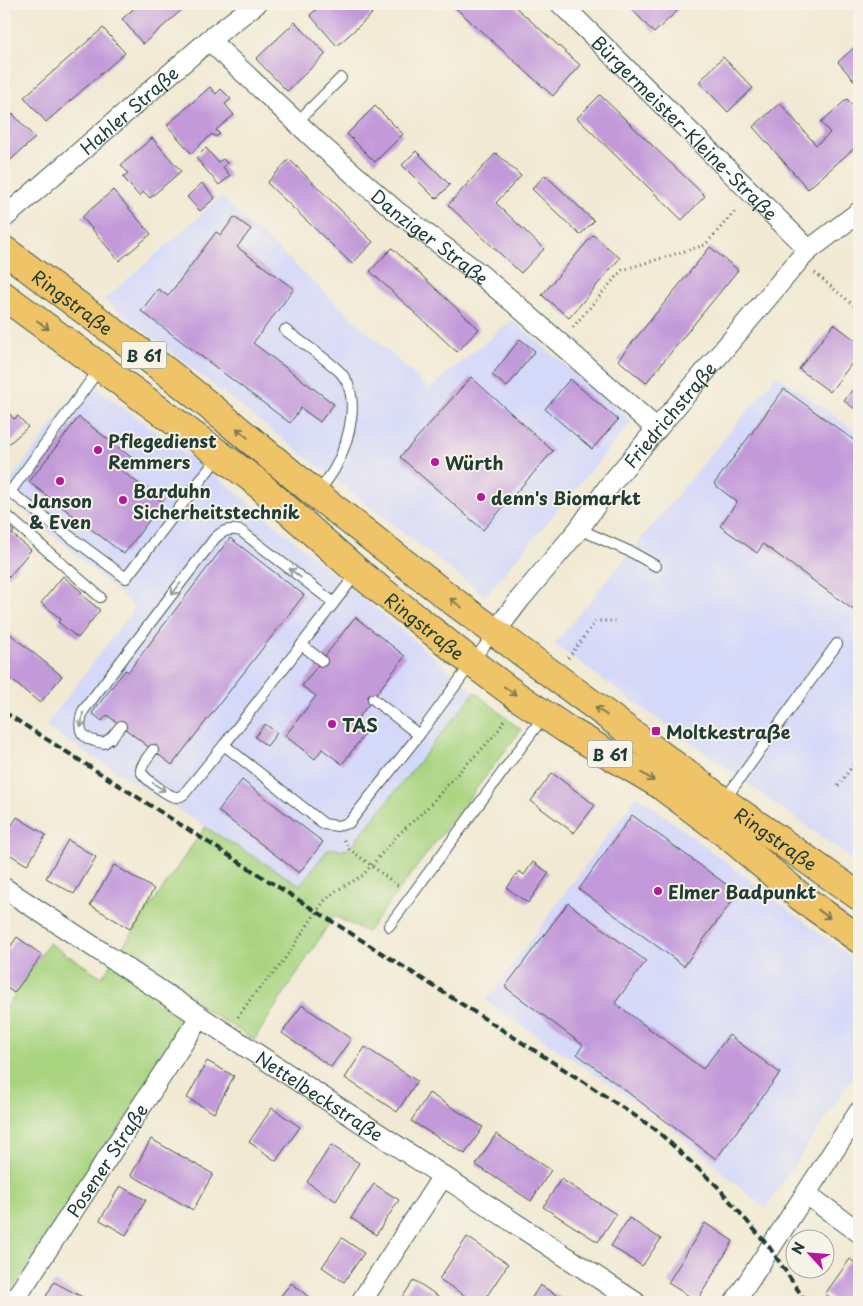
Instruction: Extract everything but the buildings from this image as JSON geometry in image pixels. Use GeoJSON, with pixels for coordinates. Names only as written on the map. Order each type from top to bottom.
{"type":"FeatureCollection","features":[{"type":"Feature","properties":{"kind":"main road","name":"Ringstraße"},"geometry":{"type":"LineString","coordinates":[[4,250],[212,408],[317,496],[495,632],[723,801],[859,896]]}},
{"type":"Feature","properties":{"kind":"main road","name":"Ringstraße"},"geometry":{"type":"LineString","coordinates":[[4,296],[272,495],[358,572],[471,662],[545,715],[659,784],[728,836],[802,898],[859,940]]}},
{"type":"Feature","properties":{"kind":"street","name":"Hahler Straße"},"geometry":{"type":"LineString","coordinates":[[4,218],[209,40],[256,4]]}},
{"type":"Feature","properties":{"kind":"street","name":"Bürgermeister-Kleine-Straße"},"geometry":{"type":"LineString","coordinates":[[561,4],[751,193],[804,255]]}},
{"type":"Feature","properties":{"kind":"street","name":"Danziger Straße"},"geometry":{"type":"LineString","coordinates":[[209,40],[396,211],[476,271],[657,429]]}},
{"type":"Feature","properties":{"kind":"street","name":"Friedrichstraße"},"geometry":{"type":"LineString","coordinates":[[495,632],[578,529],[609,486],[804,255],[859,212]]}},
{"type":"Feature","properties":{"kind":"street","name":"Nettelbeckstraße"},"geometry":{"type":"LineString","coordinates":[[4,888],[635,1302]]}},
{"type":"Feature","properties":{"kind":"street","name":"Posener Straße"},"geometry":{"type":"LineString","coordinates":[[13,1302],[200,1017]]}},
{"type":"Feature","properties":{"kind":"street"},"geometry":{"type":"LineString","coordinates":[[735,1302],[859,1112]]}},
{"type":"Feature","properties":{"kind":"street"},"geometry":{"type":"LineString","coordinates":[[361,1302],[443,1176]]}},
{"type":"Feature","properties":{"kind":"street"},"geometry":{"type":"LineString","coordinates":[[806,1194],[859,1232]]}},
{"type":"Feature","properties":{"kind":"lane"},"geometry":{"type":"LineString","coordinates":[[297,122],[341,78]]}},
{"type":"Feature","properties":{"kind":"lane"},"geometry":{"type":"LineString","coordinates":[[285,330],[341,373],[352,393],[352,415],[345,443],[336,466],[317,496]]}},
{"type":"Feature","properties":{"kind":"lane"},"geometry":{"type":"LineString","coordinates":[[100,367],[10,492],[126,578],[219,455]]}},
{"type":"Feature","properties":{"kind":"lane"},"geometry":{"type":"LineString","coordinates":[[4,513],[100,597]]}},
{"type":"Feature","properties":{"kind":"lane"},"geometry":{"type":"LineString","coordinates":[[122,726],[104,743],[91,742],[82,734],[79,722],[82,711],[222,531],[232,529],[241,531],[334,603]]}},
{"type":"Feature","properties":{"kind":"lane"},"geometry":{"type":"LineString","coordinates":[[578,529],[633,552],[656,566]]}},
{"type":"Feature","properties":{"kind":"lane"},"geometry":{"type":"LineString","coordinates":[[153,750],[142,765],[143,776],[173,797],[179,797],[184,794],[358,572]]}},
{"type":"Feature","properties":{"kind":"lane"},"geometry":{"type":"LineString","coordinates":[[224,745],[324,824],[337,826],[349,823],[419,735],[495,632]]}},
{"type":"Feature","properties":{"kind":"lane"},"geometry":{"type":"LineString","coordinates":[[723,801],[837,644]]}},
{"type":"Feature","properties":{"kind":"lane"},"geometry":{"type":"LineString","coordinates":[[302,645],[322,661]]}},
{"type":"Feature","properties":{"kind":"lane"},"geometry":{"type":"LineString","coordinates":[[373,699],[419,735]]}},
{"type":"Feature","properties":{"kind":"lane"},"geometry":{"type":"LineString","coordinates":[[389,926],[545,715]]}},
{"type":"Feature","properties":{"kind":"path"},"geometry":{"type":"LineString","coordinates":[[560,343],[622,270],[705,245],[751,193]]}},
{"type":"Feature","properties":{"kind":"path"},"geometry":{"type":"LineString","coordinates":[[804,255],[859,310]]}},
{"type":"Feature","properties":{"kind":"path"},"geometry":{"type":"LineString","coordinates":[[555,677],[596,621],[615,621]]}},
{"type":"Feature","properties":{"kind":"path"},"geometry":{"type":"LineString","coordinates":[[225,1033],[254,994],[279,966],[324,901],[336,891],[363,875],[372,866],[398,835],[429,806],[460,770],[484,747],[500,728],[508,711],[518,697]]}},
{"type":"Feature","properties":{"kind":"path"},"geometry":{"type":"LineString","coordinates":[[838,786],[859,756]]}},
{"type":"Feature","properties":{"kind":"path"},"geometry":{"type":"LineString","coordinates":[[337,826],[348,849],[412,896]]}},
{"type":"Feature","properties":{"kind":"shaded area"},"geometry":{"type":"Polygon","coordinates":[[[221,197],[429,389],[512,320],[632,422],[485,596],[104,300],[221,197]]]}},
{"type":"Feature","properties":{"kind":"shaded area"},"geometry":{"type":"Polygon","coordinates":[[[777,375],[859,434],[859,864],[554,644],[777,375]]]}},
{"type":"Feature","properties":{"kind":"shaded area"},"geometry":{"type":"Polygon","coordinates":[[[86,380],[229,486],[475,692],[349,849],[329,848],[300,885],[45,727],[135,607],[4,492],[4,489],[86,380]]]}},
{"type":"Feature","properties":{"kind":"shaded area"},"geometry":{"type":"Polygon","coordinates":[[[637,795],[859,963],[859,1068],[765,1209],[665,1122],[486,1001],[637,795]]]}},
{"type":"Feature","properties":{"kind":"green space"},"geometry":{"type":"Polygon","coordinates":[[[475,692],[521,730],[367,932],[334,916],[254,1040],[200,1006],[4,1302],[4,1011],[49,943],[102,977],[205,827],[300,885],[329,848],[349,849],[475,692]]]}},
{"type":"Feature","properties":{"kind":"railway"},"geometry":{"type":"LineString","coordinates":[[4,712],[655,1129],[717,1186],[770,1248],[806,1302]]}},
{"type":"Feature","properties":{"kind":"place","name":"Pflegedienst Remmers"},"geometry":{"type":"Point","coordinates":[98,450]}},
{"type":"Feature","properties":{"kind":"place","name":"Würth"},"geometry":{"type":"Point","coordinates":[435,462]}},
{"type":"Feature","properties":{"kind":"place","name":"Janson & Even"},"geometry":{"type":"Point","coordinates":[60,481]}},
{"type":"Feature","properties":{"kind":"place","name":"denn's Biomarkt"},"geometry":{"type":"Point","coordinates":[481,497]}},
{"type":"Feature","properties":{"kind":"place","name":"Barduhn Sicherheitstechnik"},"geometry":{"type":"Point","coordinates":[123,500]}},
{"type":"Feature","properties":{"kind":"place","name":"TAS"},"geometry":{"type":"Point","coordinates":[332,724]}},
{"type":"Feature","properties":{"kind":"place","name":"Moltkestraße"},"geometry":{"type":"Point","coordinates":[656,731]}},
{"type":"Feature","properties":{"kind":"place","name":"Elmer Badpunkt"},"geometry":{"type":"Point","coordinates":[658,891]}}]}
